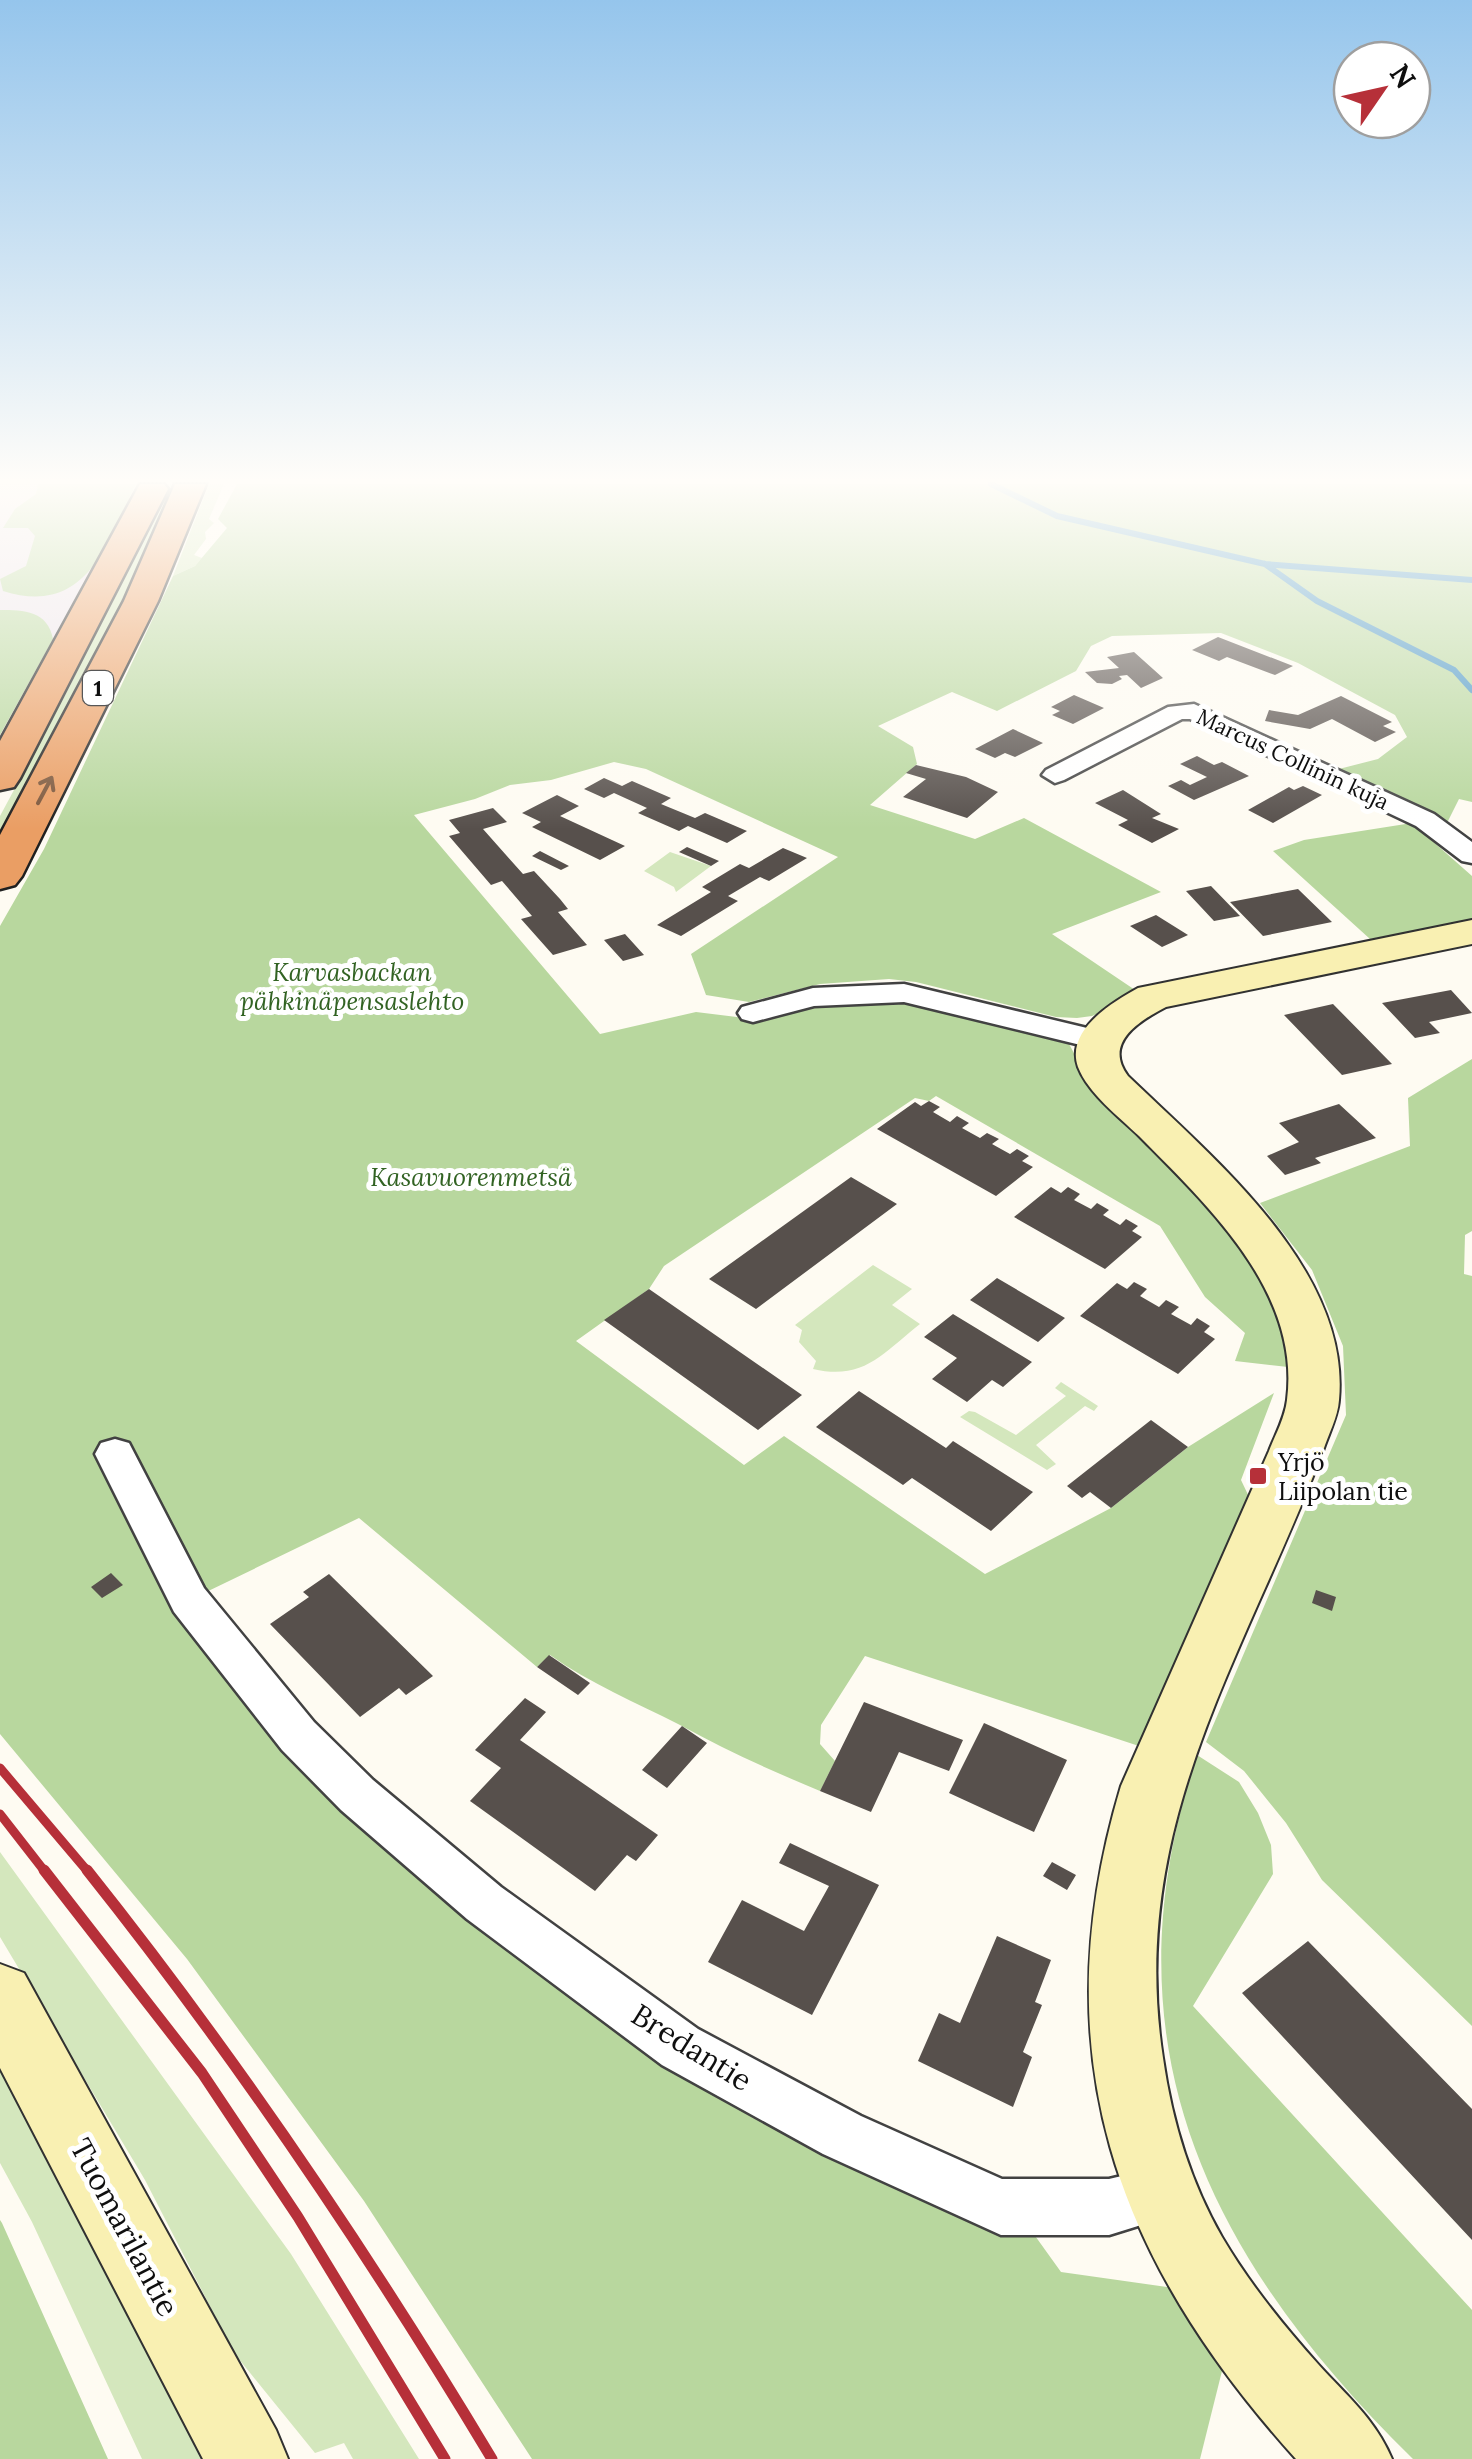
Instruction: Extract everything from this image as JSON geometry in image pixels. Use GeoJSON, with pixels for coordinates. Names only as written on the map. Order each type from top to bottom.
{"type":"FeatureCollection","features":[{"type":"Feature","properties":{"kind":"highway","name":"1"},"geometry":{"type":"LineString","coordinates":[[0,778],[94,599]]}},
{"type":"Feature","properties":{"kind":"highway","name":"1"},"geometry":{"type":"LineString","coordinates":[[0,876],[142,599]]}},
{"type":"Feature","properties":{"kind":"street","name":"Marcus Collinin kuja"},"geometry":{"type":"LineString","coordinates":[[1055,774],[1177,712],[1194,711],[1425,820],[1472,856]]}},
{"type":"Feature","properties":{"kind":"street"},"geometry":{"type":"LineString","coordinates":[[1351,2459],[1247,2339],[1194,2262],[1138,2122],[1119,1976],[1122,1906],[1133,1851],[1158,1772],[1285,1479],[1312,1403],[1310,1342],[1298,1302],[1274,1259],[1113,1084],[1099,1064],[1100,1041],[1113,1022],[1154,997],[1472,932]]}},
{"type":"Feature","properties":{"kind":"street"},"geometry":{"type":"LineString","coordinates":[[754,1013],[849,992],[904,993],[1100,1041]]}},
{"type":"Feature","properties":{"kind":"street","name":"Bredantie"},"geometry":{"type":"LineString","coordinates":[[115,1454],[190,1600],[298,1736],[357,1794],[484,1902],[680,2046],[842,2135],[1001,2207],[1108,2207],[1164,2193]]}},
{"type":"Feature","properties":{"kind":"street","name":"Tuomarilantie"},"geometry":{"type":"LineString","coordinates":[[0,1997],[247,2459]]}},
{"type":"Feature","properties":{"kind":"shaded area"},"geometry":{"type":"Polygon","coordinates":[[[0,599],[78,599],[53,639],[0,712],[0,599]]]}},
{"type":"Feature","properties":{"kind":"green space"},"geometry":{"type":"Polygon","coordinates":[[[112,599],[126,599],[0,842],[0,816],[112,599]]]}},
{"type":"Feature","properties":{"kind":"green space"},"geometry":{"type":"Polygon","coordinates":[[[162,599],[1472,599],[1472,802],[1459,799],[1447,823],[1335,770],[1378,759],[1407,737],[1395,715],[1298,663],[1221,633],[1112,636],[1091,646],[1076,671],[997,711],[952,692],[878,726],[913,747],[917,764],[870,805],[975,839],[1024,818],[1161,892],[1052,934],[1141,994],[1092,1016],[1056,1017],[916,982],[889,979],[820,984],[749,1002],[706,995],[691,954],[838,857],[646,769],[614,762],[551,780],[510,785],[414,815],[600,1034],[696,1012],[753,1019],[842,999],[903,999],[1067,1040],[1088,1080],[1134,1122],[1272,1281],[1297,1368],[1235,1361],[1245,1333],[1205,1297],[1160,1226],[936,1096],[929,1101],[915,1098],[664,1266],[649,1289],[576,1341],[744,1465],[784,1436],[985,1574],[1111,1508],[1188,1447],[1274,1393],[1241,1480],[1251,1501],[1148,1749],[865,1656],[821,1725],[820,1744],[835,1761],[820,1791],[714,1743],[597,1684],[550,1655],[537,1667],[359,1518],[200,1595],[139,1540],[460,1897],[1028,2226],[1061,2272],[1181,2289],[1224,2363],[1200,2459],[532,2459],[364,2201],[187,1959],[0,1734],[0,926],[44,849],[162,599]]]}},
{"type":"Feature","properties":{"kind":"green space"},"geometry":{"type":"Polygon","coordinates":[[[0,610],[34,614],[46,623],[53,639],[0,735],[0,610]]]}},
{"type":"Feature","properties":{"kind":"green space"},"geometry":{"type":"Polygon","coordinates":[[[1412,823],[1472,876],[1472,920],[1370,939],[1273,851],[1304,840],[1412,823]]]}},
{"type":"Feature","properties":{"kind":"green space"},"geometry":{"type":"Polygon","coordinates":[[[670,852],[711,866],[676,892],[674,887],[644,871],[670,852]]]}},
{"type":"Feature","properties":{"kind":"green space"},"geometry":{"type":"Polygon","coordinates":[[[1472,1059],[1472,1231],[1465,1235],[1464,1274],[1472,1276],[1472,2026],[1322,1880],[1286,1823],[1244,1771],[1206,1742],[1346,1415],[1343,1346],[1312,1270],[1260,1203],[1410,1146],[1408,1098],[1472,1059]]]}},
{"type":"Feature","properties":{"kind":"green space"},"geometry":{"type":"Polygon","coordinates":[[[873,1265],[912,1289],[892,1305],[920,1324],[860,1368],[831,1372],[813,1369],[816,1361],[799,1342],[802,1330],[795,1325],[873,1265]]]}},
{"type":"Feature","properties":{"kind":"green space"},"geometry":{"type":"Polygon","coordinates":[[[1061,1382],[1098,1406],[1094,1411],[1085,1406],[1036,1445],[1056,1464],[1047,1470],[960,1417],[975,1412],[1016,1435],[1066,1396],[1055,1388],[1061,1382]]]}},
{"type":"Feature","properties":{"kind":"green space"},"geometry":{"type":"Polygon","coordinates":[[[1197,1755],[1239,1782],[1271,1845],[1273,1874],[1193,2006],[1472,2310],[1472,2459],[1413,2459],[1341,2383],[1279,2304],[1229,2223],[1192,2139],[1169,2051],[1161,1958],[1170,1860],[1197,1755]]]}},
{"type":"Feature","properties":{"kind":"green space"},"geometry":{"type":"Polygon","coordinates":[[[0,1852],[291,2254],[419,2459],[353,2459],[344,2443],[315,2453],[234,2353],[145,2180],[0,1937],[0,1852]]]}},
{"type":"Feature","properties":{"kind":"green space"},"geometry":{"type":"Polygon","coordinates":[[[0,2060],[204,2459],[142,2459],[32,2222],[0,2163],[0,2060]]]}},
{"type":"Feature","properties":{"kind":"green space"},"geometry":{"type":"Polygon","coordinates":[[[0,2220],[2,2223],[108,2459],[0,2459],[0,2220]]]}},
{"type":"Feature","properties":{"kind":"building"},"geometry":{"type":"Polygon","coordinates":[[[1218,637],[1293,666],[1275,675],[1227,657],[1219,661],[1192,650],[1218,637]]]}},
{"type":"Feature","properties":{"kind":"building"},"geometry":{"type":"Polygon","coordinates":[[[1134,652],[1163,678],[1141,688],[1127,675],[1119,676],[1122,679],[1112,684],[1097,683],[1085,672],[1119,668],[1107,657],[1134,652]]]}},
{"type":"Feature","properties":{"kind":"building"},"geometry":{"type":"Polygon","coordinates":[[[1074,695],[1104,708],[1073,724],[1052,715],[1060,711],[1051,707],[1074,695]]]}},
{"type":"Feature","properties":{"kind":"building"},"geometry":{"type":"Polygon","coordinates":[[[1341,696],[1392,722],[1383,726],[1396,732],[1375,742],[1332,719],[1310,729],[1265,721],[1269,710],[1298,715],[1341,696]]]}},
{"type":"Feature","properties":{"kind":"building"},"geometry":{"type":"Polygon","coordinates":[[[1013,729],[1043,743],[1015,757],[1005,753],[995,758],[975,749],[1013,729]]]}},
{"type":"Feature","properties":{"kind":"building"},"geometry":{"type":"Polygon","coordinates":[[[1197,756],[1214,765],[1222,762],[1249,776],[1194,800],[1168,786],[1181,780],[1190,785],[1207,777],[1180,764],[1197,756]]]}},
{"type":"Feature","properties":{"kind":"building"},"geometry":{"type":"Polygon","coordinates":[[[916,765],[966,777],[998,792],[967,818],[903,797],[926,779],[906,773],[916,765]]]}},
{"type":"Feature","properties":{"kind":"building"},"geometry":{"type":"Polygon","coordinates":[[[604,778],[622,786],[632,781],[671,798],[661,804],[695,818],[705,813],[747,831],[727,843],[688,826],[679,831],[638,813],[647,808],[614,793],[604,798],[584,789],[604,778]]]}},
{"type":"Feature","properties":{"kind":"building"},"geometry":{"type":"Polygon","coordinates":[[[1303,786],[1322,795],[1273,823],[1248,810],[1289,787],[1294,790],[1303,786]]]}},
{"type":"Feature","properties":{"kind":"building"},"geometry":{"type":"Polygon","coordinates":[[[1123,790],[1161,814],[1152,818],[1179,829],[1152,843],[1118,825],[1128,820],[1095,803],[1123,790]]]}},
{"type":"Feature","properties":{"kind":"building"},"geometry":{"type":"Polygon","coordinates":[[[557,795],[579,806],[560,816],[625,846],[600,860],[532,827],[541,822],[522,813],[557,795]]]}},
{"type":"Feature","properties":{"kind":"building"},"geometry":{"type":"Polygon","coordinates":[[[493,808],[507,822],[483,829],[523,874],[534,871],[560,899],[568,909],[558,912],[587,945],[553,955],[521,919],[532,916],[502,881],[491,885],[449,836],[460,833],[449,820],[493,808]]]}},
{"type":"Feature","properties":{"kind":"building"},"geometry":{"type":"Polygon","coordinates":[[[687,847],[719,861],[711,866],[679,852],[687,847]]]}},
{"type":"Feature","properties":{"kind":"building"},"geometry":{"type":"Polygon","coordinates":[[[783,848],[807,858],[769,881],[760,877],[728,896],[738,901],[681,936],[657,925],[711,892],[702,887],[740,864],[749,868],[783,848]]]}},
{"type":"Feature","properties":{"kind":"building"},"geometry":{"type":"Polygon","coordinates":[[[540,851],[569,866],[561,870],[532,856],[540,851]]]}},
{"type":"Feature","properties":{"kind":"building"},"geometry":{"type":"Polygon","coordinates":[[[1211,886],[1240,916],[1214,921],[1186,891],[1211,886]]]}},
{"type":"Feature","properties":{"kind":"building"},"geometry":{"type":"Polygon","coordinates":[[[1298,889],[1332,922],[1263,936],[1230,902],[1298,889]]]}},
{"type":"Feature","properties":{"kind":"building"},"geometry":{"type":"Polygon","coordinates":[[[1156,915],[1188,935],[1162,947],[1130,926],[1156,915]]]}},
{"type":"Feature","properties":{"kind":"building"},"geometry":{"type":"Polygon","coordinates":[[[625,934],[644,955],[623,961],[604,940],[625,934]]]}},
{"type":"Feature","properties":{"kind":"building"},"geometry":{"type":"Polygon","coordinates":[[[1451,990],[1472,1013],[1429,1022],[1440,1033],[1415,1038],[1382,1003],[1451,990]]]}},
{"type":"Feature","properties":{"kind":"building"},"geometry":{"type":"Polygon","coordinates":[[[1333,1004],[1392,1064],[1342,1075],[1284,1015],[1333,1004]]]}},
{"type":"Feature","properties":{"kind":"building"},"geometry":{"type":"Polygon","coordinates":[[[929,1101],[940,1107],[933,1112],[950,1122],[957,1116],[969,1123],[962,1128],[980,1138],[987,1133],[999,1139],[992,1144],[1010,1154],[1017,1149],[1029,1156],[1022,1161],[1033,1167],[996,1196],[877,1129],[915,1102],[921,1106],[929,1101]]]}},
{"type":"Feature","properties":{"kind":"building"},"geometry":{"type":"Polygon","coordinates":[[[1339,1104],[1376,1138],[1315,1158],[1321,1163],[1285,1175],[1267,1156],[1299,1142],[1279,1123],[1339,1104]]]}},
{"type":"Feature","properties":{"kind":"building"},"geometry":{"type":"Polygon","coordinates":[[[851,1177],[897,1204],[756,1309],[709,1279],[851,1177]]]}},
{"type":"Feature","properties":{"kind":"building"},"geometry":{"type":"Polygon","coordinates":[[[1051,1187],[1061,1193],[1068,1187],[1080,1194],[1074,1200],[1091,1209],[1097,1203],[1109,1210],[1103,1215],[1120,1225],[1126,1219],[1138,1226],[1132,1231],[1142,1237],[1105,1269],[1014,1217],[1051,1187]]]}},
{"type":"Feature","properties":{"kind":"building"},"geometry":{"type":"Polygon","coordinates":[[[997,1278],[1065,1318],[1038,1342],[970,1300],[997,1278]]]}},
{"type":"Feature","properties":{"kind":"building"},"geometry":{"type":"Polygon","coordinates":[[[1134,1282],[1147,1289],[1140,1296],[1159,1307],[1166,1300],[1179,1307],[1171,1314],[1191,1325],[1197,1318],[1210,1326],[1204,1332],[1215,1339],[1178,1374],[1080,1316],[1117,1283],[1127,1289],[1134,1282]]]}},
{"type":"Feature","properties":{"kind":"building"},"geometry":{"type":"Polygon","coordinates":[[[649,1289],[802,1395],[758,1430],[604,1320],[649,1289]]]}},
{"type":"Feature","properties":{"kind":"building"},"geometry":{"type":"Polygon","coordinates":[[[953,1314],[1032,1362],[1003,1387],[992,1380],[967,1402],[932,1379],[957,1358],[924,1337],[953,1314]]]}},
{"type":"Feature","properties":{"kind":"building"},"geometry":{"type":"Polygon","coordinates":[[[859,1391],[946,1448],[953,1441],[1033,1492],[991,1531],[912,1478],[903,1485],[816,1427],[859,1391]]]}},
{"type":"Feature","properties":{"kind":"building"},"geometry":{"type":"Polygon","coordinates":[[[1151,1420],[1188,1447],[1111,1508],[1090,1492],[1082,1498],[1067,1486],[1151,1420]]]}},
{"type":"Feature","properties":{"kind":"building"},"geometry":{"type":"Polygon","coordinates":[[[111,1573],[123,1585],[102,1598],[91,1587],[111,1573]]]}},
{"type":"Feature","properties":{"kind":"building"},"geometry":{"type":"Polygon","coordinates":[[[329,1574],[433,1676],[406,1695],[399,1688],[360,1717],[270,1624],[309,1597],[303,1592],[329,1574]]]}},
{"type":"Feature","properties":{"kind":"building"},"geometry":{"type":"Polygon","coordinates":[[[1316,1590],[1336,1597],[1332,1611],[1312,1603],[1316,1590]]]}},
{"type":"Feature","properties":{"kind":"building"},"geometry":{"type":"Polygon","coordinates":[[[549,1655],[590,1683],[578,1695],[537,1667],[549,1655]]]}},
{"type":"Feature","properties":{"kind":"building"},"geometry":{"type":"Polygon","coordinates":[[[525,1698],[546,1712],[520,1740],[658,1835],[636,1861],[627,1855],[595,1891],[470,1801],[501,1768],[475,1750],[525,1698]]]}},
{"type":"Feature","properties":{"kind":"building"},"geometry":{"type":"Polygon","coordinates":[[[864,1702],[963,1740],[949,1771],[899,1752],[871,1812],[820,1791],[864,1702]]]}},
{"type":"Feature","properties":{"kind":"building"},"geometry":{"type":"Polygon","coordinates":[[[984,1723],[1067,1760],[1034,1832],[949,1793],[984,1723]]]}},
{"type":"Feature","properties":{"kind":"building"},"geometry":{"type":"Polygon","coordinates":[[[682,1726],[707,1743],[667,1788],[642,1770],[682,1726]]]}},
{"type":"Feature","properties":{"kind":"building"},"geometry":{"type":"Polygon","coordinates":[[[790,1843],[879,1885],[812,2015],[708,1962],[742,1900],[804,1931],[829,1886],[779,1863],[790,1843]]]}},
{"type":"Feature","properties":{"kind":"building"},"geometry":{"type":"Polygon","coordinates":[[[1052,1862],[1076,1875],[1067,1890],[1043,1876],[1052,1862]]]}},
{"type":"Feature","properties":{"kind":"building"},"geometry":{"type":"Polygon","coordinates":[[[997,1936],[1051,1960],[1035,2002],[1042,2005],[1023,2052],[1032,2057],[1013,2107],[918,2061],[939,2013],[960,2023],[997,1936]]]}},
{"type":"Feature","properties":{"kind":"building"},"geometry":{"type":"Polygon","coordinates":[[[1308,1941],[1472,2109],[1472,2240],[1242,1993],[1308,1941]]]}},
{"type":"Feature","properties":{"kind":"waterway"},"geometry":{"type":"LineString","coordinates":[[1314,599],[1454,670],[1472,690]]}},
{"type":"Feature","properties":{"kind":"railway"},"geometry":{"type":"LineString","coordinates":[[0,1768],[89,1873]]}},
{"type":"Feature","properties":{"kind":"railway"},"geometry":{"type":"LineString","coordinates":[[0,1814],[46,1873]]}},
{"type":"Feature","properties":{"kind":"railway"},"geometry":{"type":"LineString","coordinates":[[44,1870],[202,2073],[298,2217],[445,2459]]}},
{"type":"Feature","properties":{"kind":"railway"},"geometry":{"type":"LineString","coordinates":[[87,1870],[196,2012],[299,2158],[492,2459]]}},
{"type":"Feature","properties":{"kind":"place","name":"Yrjö Liipolan tie"},"geometry":{"type":"Point","coordinates":[1258,1476]}},
{"type":"Feature","properties":{"kind":"park label","name":"Karvasbackan pähkinäpensaslehto"},"geometry":{"type":"Point","coordinates":[352,986]}},
{"type":"Feature","properties":{"kind":"park label","name":"Kasavuorenmetsä"},"geometry":{"type":"Point","coordinates":[471,1177]}}]}
